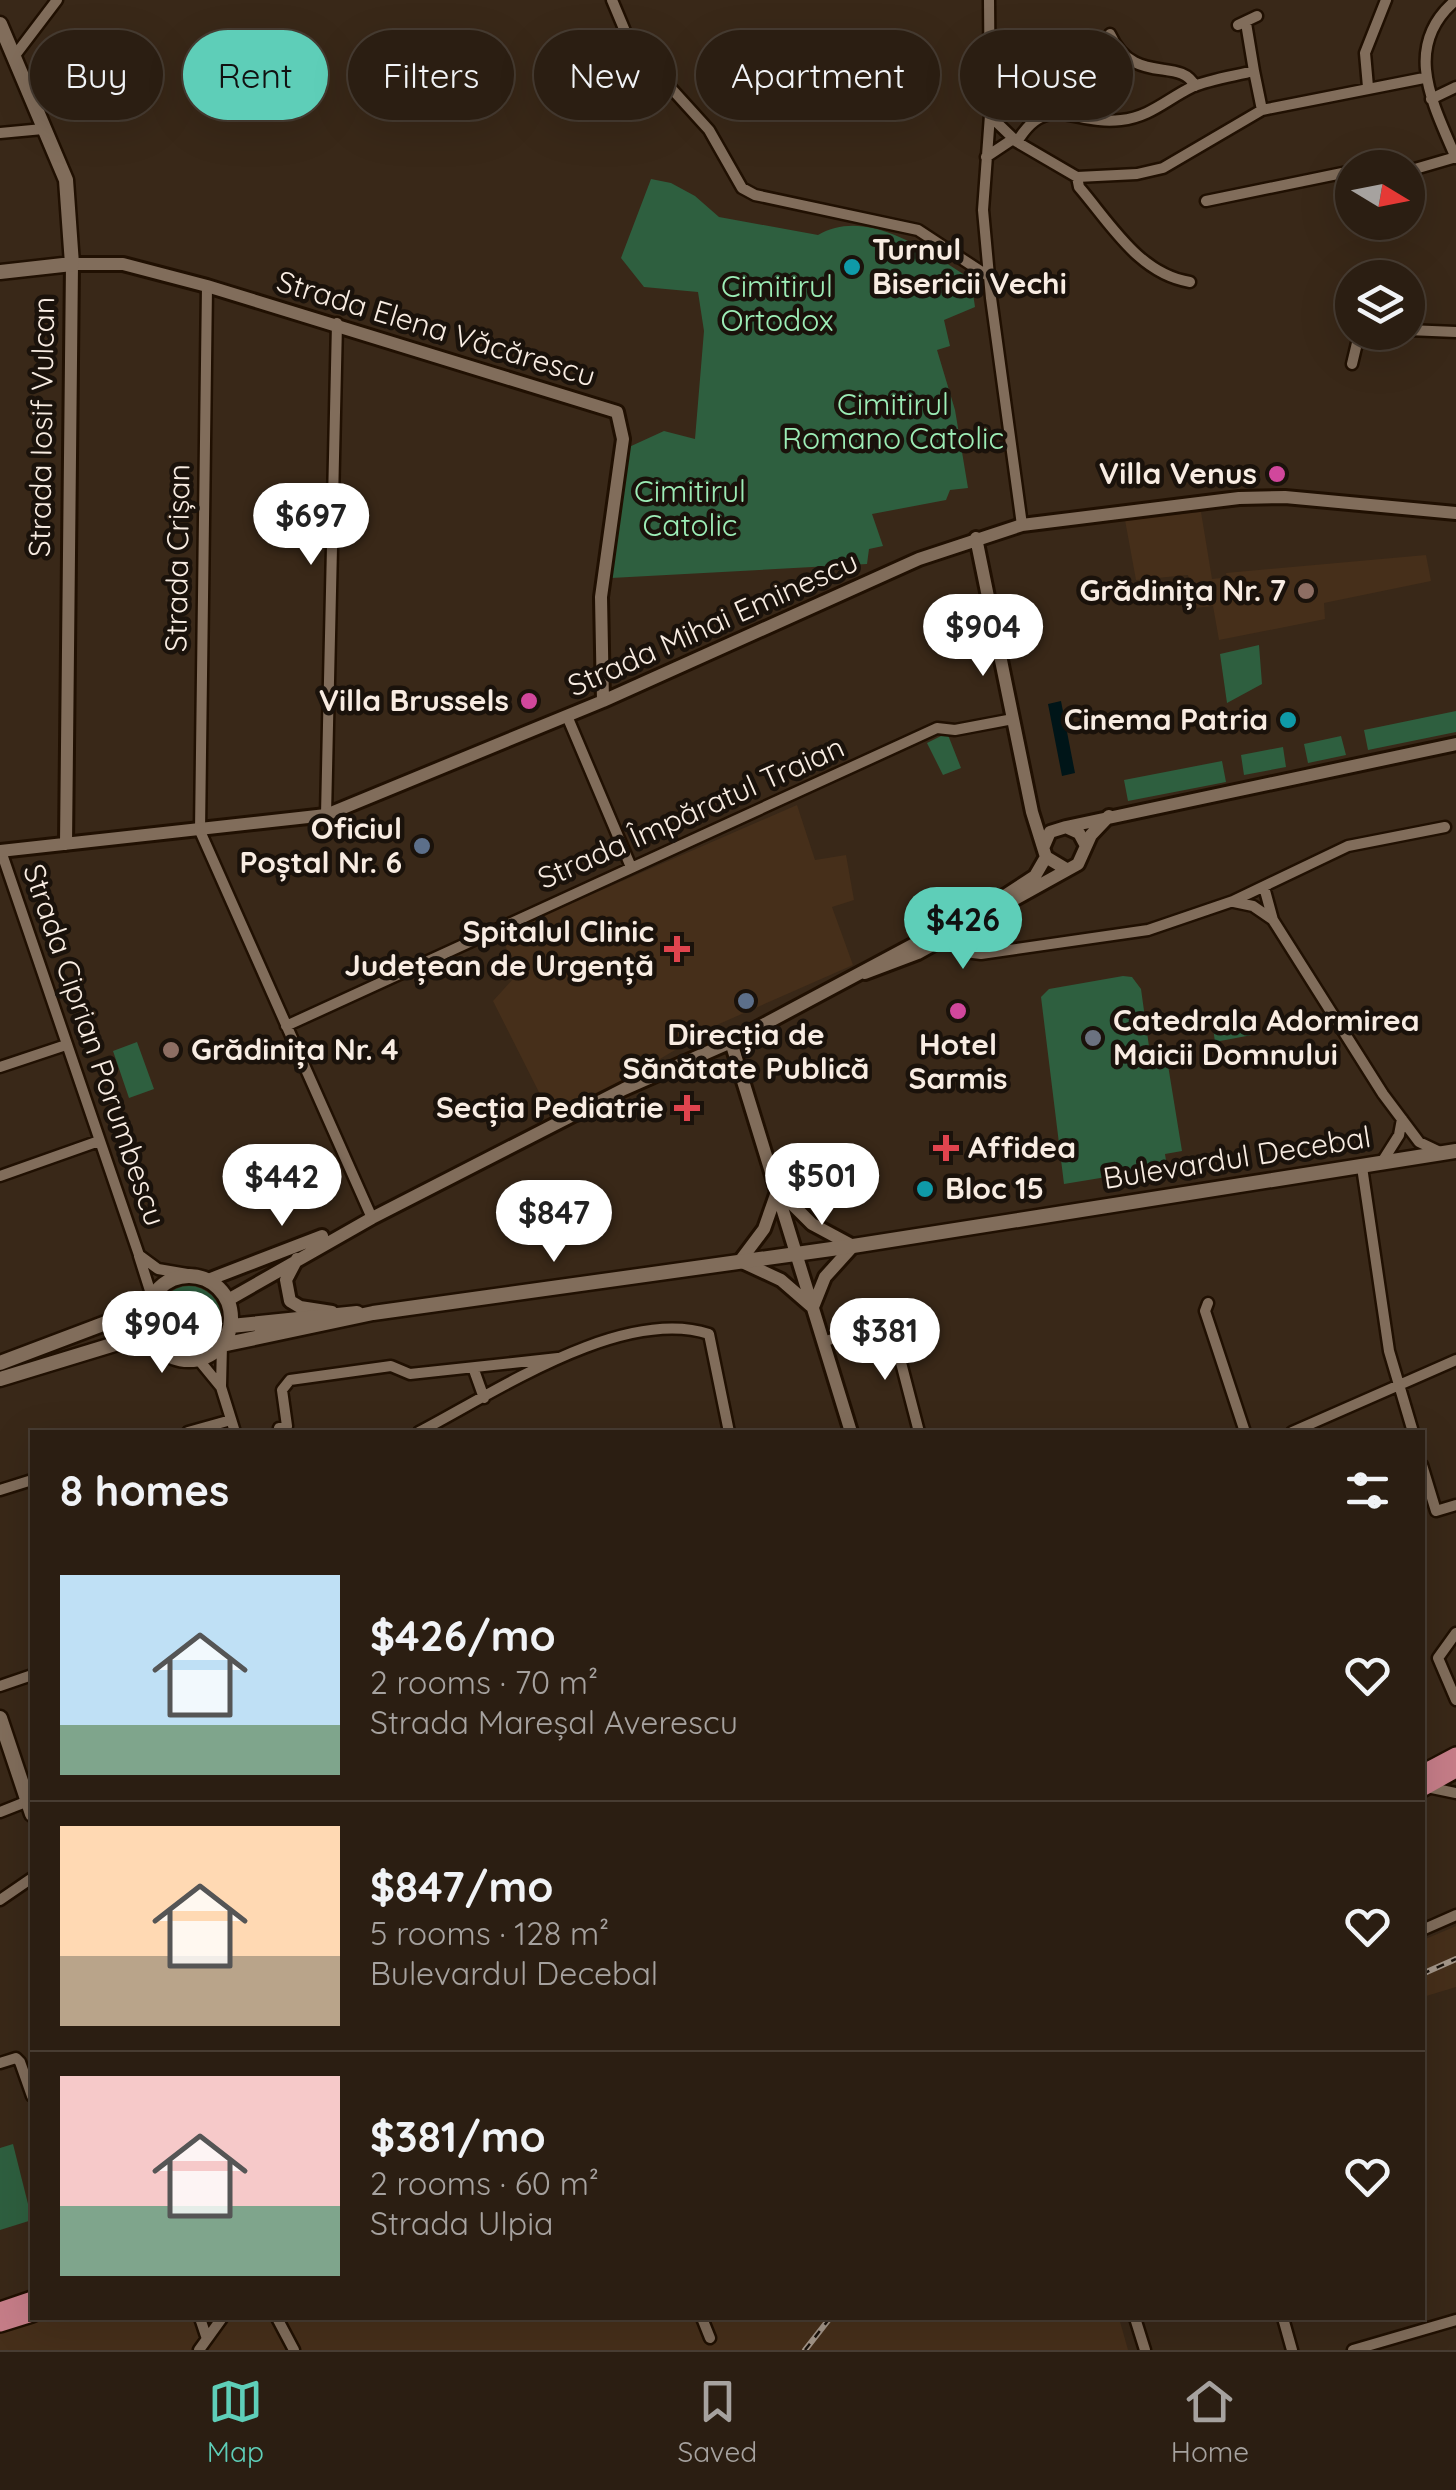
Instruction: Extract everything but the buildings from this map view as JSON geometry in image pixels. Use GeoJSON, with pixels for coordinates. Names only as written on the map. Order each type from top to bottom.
{"type":"FeatureCollection","features":[{"type":"Feature","properties":{"kind":"main road","name":"Strada Iosif Vulcan"},"geometry":{"type":"LineString","coordinates":[[0,24],[70,196],[72,264]]}},
{"type":"Feature","properties":{"kind":"main road"},"geometry":{"type":"LineString","coordinates":[[0,272],[72,264]]}},
{"type":"Feature","properties":{"kind":"main road","name":"Bulevardul Decebal"},"geometry":{"type":"LineString","coordinates":[[222,1345],[373,1313],[853,1246],[1450,1152]]}},
{"type":"Feature","properties":{"kind":"main road"},"geometry":{"type":"LineString","coordinates":[[0,1363],[150,1302],[170,1280],[201,1277],[228,1300],[230,1326],[222,1345],[198,1359],[174,1357],[152,1338],[128,1340],[0,1379]]}},
{"type":"Feature","properties":{"kind":"main road"},"geometry":{"type":"LineString","coordinates":[[150,1302],[152,1338]]}},
{"type":"Feature","properties":{"kind":"main road","name":"Bulevardul Decebal"},"geometry":{"type":"LineString","coordinates":[[230,1326],[335,1312],[373,1313]]}},
{"type":"Feature","properties":{"kind":"main road"},"geometry":{"type":"LineString","coordinates":[[0,1718],[30,1808]]}},
{"type":"Feature","properties":{"kind":"main road"},"geometry":{"type":"LineString","coordinates":[[1425,1782],[1455,1766]]}},
{"type":"Feature","properties":{"kind":"main road"},"geometry":{"type":"LineString","coordinates":[[0,2310],[30,2300]]}},
{"type":"Feature","properties":{"kind":"main road"},"geometry":{"type":"LineString","coordinates":[[0,2324],[30,2315]]}},
{"type":"Feature","properties":{"kind":"street"},"geometry":{"type":"LineString","coordinates":[[13,59],[56,0]]}},
{"type":"Feature","properties":{"kind":"street"},"geometry":{"type":"LineString","coordinates":[[612,0],[630,43],[709,130],[742,188],[755,195],[918,230],[988,276]]}},
{"type":"Feature","properties":{"kind":"street"},"geometry":{"type":"LineString","coordinates":[[988,0],[989,30]]}},
{"type":"Feature","properties":{"kind":"street"},"geometry":{"type":"LineString","coordinates":[[1368,86],[1364,54],[1386,0]]}},
{"type":"Feature","properties":{"kind":"street"},"geometry":{"type":"LineString","coordinates":[[1425,166],[1456,157],[1431,98],[1422,62],[1432,31],[1456,0]]}},
{"type":"Feature","properties":{"kind":"street"},"geometry":{"type":"LineString","coordinates":[[1257,16],[1242,24],[1262,110]]}},
{"type":"Feature","properties":{"kind":"street"},"geometry":{"type":"LineString","coordinates":[[1133,64],[1178,72],[1195,86]]}},
{"type":"Feature","properties":{"kind":"street"},"geometry":{"type":"LineString","coordinates":[[1133,117],[1157,110],[1195,86],[1254,71]]}},
{"type":"Feature","properties":{"kind":"street"},"geometry":{"type":"LineString","coordinates":[[995,120],[1015,141],[1077,177],[1163,168],[1262,110],[1368,86],[1424,78]]}},
{"type":"Feature","properties":{"kind":"street"},"geometry":{"type":"LineString","coordinates":[[1431,98],[1456,87]]}},
{"type":"Feature","properties":{"kind":"street"},"geometry":{"type":"LineString","coordinates":[[989,120],[985,158],[988,276],[1022,525]]}},
{"type":"Feature","properties":{"kind":"street"},"geometry":{"type":"LineString","coordinates":[[985,158],[1015,141],[1034,120]]}},
{"type":"Feature","properties":{"kind":"street"},"geometry":{"type":"LineString","coordinates":[[1086,120],[1120,120]]}},
{"type":"Feature","properties":{"kind":"street"},"geometry":{"type":"LineString","coordinates":[[0,133],[42,129]]}},
{"type":"Feature","properties":{"kind":"street"},"geometry":{"type":"LineString","coordinates":[[1206,201],[1335,174]]}},
{"type":"Feature","properties":{"kind":"street"},"geometry":{"type":"LineString","coordinates":[[1077,177],[1079,187],[1141,260],[1166,276],[1190,282]]}},
{"type":"Feature","properties":{"kind":"street","name":"Strada Elena Văcărescu"},"geometry":{"type":"LineString","coordinates":[[72,264],[123,264],[206,286],[337,322],[617,412],[624,439],[602,585],[603,701]]}},
{"type":"Feature","properties":{"kind":"street","name":"Strada Iosif Vulcan"},"geometry":{"type":"LineString","coordinates":[[66,844],[72,264]]}},
{"type":"Feature","properties":{"kind":"street","name":"Strada Crișan"},"geometry":{"type":"LineString","coordinates":[[200,832],[206,286]]}},
{"type":"Feature","properties":{"kind":"street"},"geometry":{"type":"LineString","coordinates":[[326,816],[337,322]]}},
{"type":"Feature","properties":{"kind":"street"},"geometry":{"type":"LineString","coordinates":[[1425,331],[1456,332]]}},
{"type":"Feature","properties":{"kind":"street"},"geometry":{"type":"LineString","coordinates":[[1352,364],[1355,350]]}},
{"type":"Feature","properties":{"kind":"street","name":"Strada Mihai Eminescu"},"geometry":{"type":"LineString","coordinates":[[1,851],[326,816],[603,701],[976,538],[1022,525],[1239,498],[1285,497],[1456,513]]}},
{"type":"Feature","properties":{"kind":"street"},"geometry":{"type":"LineString","coordinates":[[976,538],[1032,812],[1044,852],[1066,869]]}},
{"type":"Feature","properties":{"kind":"street"},"geometry":{"type":"LineString","coordinates":[[567,716],[631,867]]}},
{"type":"Feature","properties":{"kind":"street","name":"Strada Împăratul Traian"},"geometry":{"type":"LineString","coordinates":[[286,1026],[938,728],[955,730],[1013,719]]}},
{"type":"Feature","properties":{"kind":"street"},"geometry":{"type":"LineString","coordinates":[[228,1300],[372,1218],[624,1089],[731,1042],[843,979],[971,918],[1028,882],[1050,832],[1111,814],[1455,745]]}},
{"type":"Feature","properties":{"kind":"street"},"geometry":{"type":"LineString","coordinates":[[1032,812],[1079,833],[1086,846]]}},
{"type":"Feature","properties":{"kind":"street"},"geometry":{"type":"LineString","coordinates":[[843,979],[898,963],[952,934],[971,918],[992,914],[1078,864],[1086,846],[1111,814]]}},
{"type":"Feature","properties":{"kind":"street"},"geometry":{"type":"LineString","coordinates":[[952,934],[966,952],[981,954],[1148,930],[1232,901],[1348,846],[1445,827]]}},
{"type":"Feature","properties":{"kind":"street"},"geometry":{"type":"LineString","coordinates":[[200,832],[372,1218]]}},
{"type":"Feature","properties":{"kind":"street","name":"Strada Ciprian Porumbescu"},"geometry":{"type":"LineString","coordinates":[[1,851],[139,1255],[158,1269],[201,1277]]}},
{"type":"Feature","properties":{"kind":"street"},"geometry":{"type":"LineString","coordinates":[[1264,886],[1273,920],[1402,1118],[1419,1142],[1450,1152]]}},
{"type":"Feature","properties":{"kind":"street"},"geometry":{"type":"LineString","coordinates":[[0,894],[14,891]]}},
{"type":"Feature","properties":{"kind":"street"},"geometry":{"type":"LineString","coordinates":[[1232,901],[1253,906],[1273,920]]}},
{"type":"Feature","properties":{"kind":"street"},"geometry":{"type":"LineString","coordinates":[[992,914],[981,938],[986,948],[998,951]]}},
{"type":"Feature","properties":{"kind":"street"},"geometry":{"type":"LineString","coordinates":[[971,918],[966,944],[981,954]]}},
{"type":"Feature","properties":{"kind":"street"},"geometry":{"type":"LineString","coordinates":[[731,1042],[850,1430]]}},
{"type":"Feature","properties":{"kind":"street"},"geometry":{"type":"LineString","coordinates":[[0,1067],[66,1045]]}},
{"type":"Feature","properties":{"kind":"street"},"geometry":{"type":"LineString","coordinates":[[1381,1164],[1399,1135],[1402,1118]]}},
{"type":"Feature","properties":{"kind":"street"},"geometry":{"type":"LineString","coordinates":[[0,1176],[99,1141]]}},
{"type":"Feature","properties":{"kind":"street"},"geometry":{"type":"LineString","coordinates":[[1362,1167],[1398,1382],[1412,1430]]}},
{"type":"Feature","properties":{"kind":"street"},"geometry":{"type":"LineString","coordinates":[[778,1189],[812,1224],[853,1246],[825,1277],[813,1307]]}},
{"type":"Feature","properties":{"kind":"street"},"geometry":{"type":"LineString","coordinates":[[778,1189],[764,1230],[740,1260],[781,1280],[813,1307]]}},
{"type":"Feature","properties":{"kind":"street"},"geometry":{"type":"LineString","coordinates":[[201,1277],[372,1218]]}},
{"type":"Feature","properties":{"kind":"street"},"geometry":{"type":"LineString","coordinates":[[139,1255],[150,1302]]}},
{"type":"Feature","properties":{"kind":"street"},"geometry":{"type":"LineString","coordinates":[[298,1257],[286,1280],[290,1301],[300,1307],[335,1312]]}},
{"type":"Feature","properties":{"kind":"street"},"geometry":{"type":"LineString","coordinates":[[1208,1304],[1205,1311],[1244,1430]]}},
{"type":"Feature","properties":{"kind":"street"},"geometry":{"type":"LineString","coordinates":[[825,1341],[891,1324],[918,1430]]}},
{"type":"Feature","properties":{"kind":"street"},"geometry":{"type":"LineString","coordinates":[[423,1430],[596,1343],[648,1330],[701,1331],[714,1343],[730,1430]]}},
{"type":"Feature","properties":{"kind":"street"},"geometry":{"type":"LineString","coordinates":[[203,1430],[233,1426],[221,1386],[222,1345]]}},
{"type":"Feature","properties":{"kind":"street"},"geometry":{"type":"LineString","coordinates":[[280,1430],[287,1426],[282,1390],[290,1380],[390,1366],[410,1374],[474,1370],[569,1356]]}},
{"type":"Feature","properties":{"kind":"street"},"geometry":{"type":"LineString","coordinates":[[198,1359],[221,1386]]}},
{"type":"Feature","properties":{"kind":"street"},"geometry":{"type":"LineString","coordinates":[[1296,1430],[1398,1382],[1456,1360]]}},
{"type":"Feature","properties":{"kind":"street"},"geometry":{"type":"LineString","coordinates":[[474,1370],[484,1398]]}},
{"type":"Feature","properties":{"kind":"street"},"geometry":{"type":"LineString","coordinates":[[1425,1475],[1436,1510],[1456,1504]]}},
{"type":"Feature","properties":{"kind":"street"},"geometry":{"type":"LineString","coordinates":[[0,1490],[30,1481]]}},
{"type":"Feature","properties":{"kind":"street"},"geometry":{"type":"LineString","coordinates":[[1425,1663],[1438,1658],[1456,1633]]}},
{"type":"Feature","properties":{"kind":"street"},"geometry":{"type":"LineString","coordinates":[[1438,1658],[1456,1700]]}},
{"type":"Feature","properties":{"kind":"street"},"geometry":{"type":"LineString","coordinates":[[0,1686],[30,1676]]}},
{"type":"Feature","properties":{"kind":"street"},"geometry":{"type":"LineString","coordinates":[[1425,1783],[1456,1793]]}},
{"type":"Feature","properties":{"kind":"street"},"geometry":{"type":"LineString","coordinates":[[0,1812],[30,1808]]}},
{"type":"Feature","properties":{"kind":"street"},"geometry":{"type":"LineString","coordinates":[[0,1900],[30,1879]]}},
{"type":"Feature","properties":{"kind":"street"},"geometry":{"type":"LineString","coordinates":[[1425,1929],[1456,1915]]}},
{"type":"Feature","properties":{"kind":"street"},"geometry":{"type":"LineString","coordinates":[[0,2063],[16,2058],[30,2090]]}},
{"type":"Feature","properties":{"kind":"street"},"geometry":{"type":"LineString","coordinates":[[201,2320],[207,2339]]}},
{"type":"Feature","properties":{"kind":"street"},"geometry":{"type":"LineString","coordinates":[[199,2350],[221,2320]]}},
{"type":"Feature","properties":{"kind":"street"},"geometry":{"type":"LineString","coordinates":[[278,2320],[294,2350]]}},
{"type":"Feature","properties":{"kind":"street"},"geometry":{"type":"LineString","coordinates":[[703,2320],[710,2338]]}},
{"type":"Feature","properties":{"kind":"street"},"geometry":{"type":"LineString","coordinates":[[1136,2320],[1145,2350]]}},
{"type":"Feature","properties":{"kind":"street"},"geometry":{"type":"LineString","coordinates":[[1284,2320],[1292,2350]]}},
{"type":"Feature","properties":{"kind":"street"},"geometry":{"type":"LineString","coordinates":[[1417,2320],[1418,2331]]}},
{"type":"Feature","properties":{"kind":"street"},"geometry":{"type":"LineString","coordinates":[[1352,2350],[1456,2320]]}},
{"type":"Feature","properties":{"kind":"shaded area","name":"Grădinița Nr. 7"},"geometry":{"type":"Polygon","coordinates":[[[1201,512],[1212,579],[1221,578],[1225,602],[1230,600],[1226,573],[1426,555],[1431,581],[1324,603],[1325,619],[1219,640],[1213,606],[1195,608],[1188,575],[1136,580],[1125,520],[1201,512]]]}},
{"type":"Feature","properties":{"kind":"shaded area"},"geometry":{"type":"Polygon","coordinates":[[[1061,701],[1075,773],[1062,776],[1048,704],[1061,701]]]}},
{"type":"Feature","properties":{"kind":"shaded area","name":"Spitalul Clinic Județean de Urgență"},"geometry":{"type":"Polygon","coordinates":[[[797,805],[815,860],[846,855],[854,900],[832,907],[853,965],[719,1024],[626,1079],[550,1114],[493,1001],[513,979],[503,933],[797,805]]]}},
{"type":"Feature","properties":{"kind":"shaded area"},"geometry":{"type":"Polygon","coordinates":[[[189,1300],[201,1305],[206,1317],[201,1329],[189,1334],[177,1329],[172,1317],[177,1305],[189,1300]]]}},
{"type":"Feature","properties":{"kind":"shaded area"},"geometry":{"type":"Polygon","coordinates":[[[1456,1926],[1456,1987],[1425,1996],[1425,1939],[1456,1926]]]}},
{"type":"Feature","properties":{"kind":"shaded area"},"geometry":{"type":"Polygon","coordinates":[[[34,2320],[1120,2320],[1128,2350],[0,2350],[0,2330],[34,2320]]]}},
{"type":"Feature","properties":{"kind":"green space"},"geometry":{"type":"Polygon","coordinates":[[[651,179],[671,183],[695,196],[719,217],[818,235],[837,227],[878,229],[918,246],[971,279],[975,307],[944,320],[950,346],[937,350],[955,410],[968,488],[950,490],[946,500],[872,514],[883,546],[869,549],[867,564],[611,578],[629,447],[664,431],[695,439],[704,331],[698,292],[644,287],[621,258],[651,179]]]}},
{"type":"Feature","properties":{"kind":"green space"},"geometry":{"type":"Polygon","coordinates":[[[1259,645],[1262,684],[1227,703],[1220,654],[1259,645]]]}},
{"type":"Feature","properties":{"kind":"green space"},"geometry":{"type":"Polygon","coordinates":[[[1456,711],[1456,732],[1368,750],[1364,730],[1456,711]]]}},
{"type":"Feature","properties":{"kind":"green space"},"geometry":{"type":"Polygon","coordinates":[[[948,735],[961,768],[943,775],[927,743],[948,735]]]}},
{"type":"Feature","properties":{"kind":"green space"},"geometry":{"type":"Polygon","coordinates":[[[1341,736],[1346,755],[1308,763],[1304,744],[1341,736]]]}},
{"type":"Feature","properties":{"kind":"green space"},"geometry":{"type":"Polygon","coordinates":[[[1283,747],[1286,767],[1244,775],[1241,755],[1283,747]]]}},
{"type":"Feature","properties":{"kind":"green space"},"geometry":{"type":"Polygon","coordinates":[[[1222,761],[1226,782],[1128,801],[1124,780],[1222,761]]]}},
{"type":"Feature","properties":{"kind":"green space"},"geometry":{"type":"Polygon","coordinates":[[[1132,977],[1141,989],[1151,1061],[1167,1059],[1182,1151],[1165,1154],[1167,1167],[1064,1184],[1041,997],[1049,989],[1132,977]]]}},
{"type":"Feature","properties":{"kind":"green space"},"geometry":{"type":"Polygon","coordinates":[[[1253,1013],[1257,1034],[1215,1042],[1212,1021],[1253,1013]]]}},
{"type":"Feature","properties":{"kind":"green space"},"geometry":{"type":"Polygon","coordinates":[[[137,1042],[154,1089],[129,1098],[113,1051],[137,1042]]]}},
{"type":"Feature","properties":{"kind":"green space"},"geometry":{"type":"Polygon","coordinates":[[[189,1286],[211,1296],[221,1318],[211,1340],[189,1350],[167,1340],[157,1318],[167,1296],[189,1286]]]}},
{"type":"Feature","properties":{"kind":"green space"},"geometry":{"type":"Polygon","coordinates":[[[13,2144],[30,2221],[0,2230],[0,2148],[13,2144]]]}},
{"type":"Feature","properties":{"kind":"railway"},"geometry":{"type":"LineString","coordinates":[[1425,1973],[1456,1959]]}},
{"type":"Feature","properties":{"kind":"railway"},"geometry":{"type":"LineString","coordinates":[[805,2350],[828,2320]]}},
{"type":"Feature","properties":{"kind":"place","name":"Turnul Bisericii Vechi"},"geometry":{"type":"Point","coordinates":[852,267]}},
{"type":"Feature","properties":{"kind":"place","name":"Villa Venus"},"geometry":{"type":"Point","coordinates":[1277,474]}},
{"type":"Feature","properties":{"kind":"place","name":"Grădinița Nr. 7"},"geometry":{"type":"Point","coordinates":[1306,591]}},
{"type":"Feature","properties":{"kind":"place","name":"Villa Brussels"},"geometry":{"type":"Point","coordinates":[529,701]}},
{"type":"Feature","properties":{"kind":"place","name":"Cinema Patria"},"geometry":{"type":"Point","coordinates":[1288,720]}},
{"type":"Feature","properties":{"kind":"place","name":"Oficiul Poștal Nr. 6"},"geometry":{"type":"Point","coordinates":[422,846]}},
{"type":"Feature","properties":{"kind":"place","name":"Spitalul Clinic Județean de Urgență"},"geometry":{"type":"Point","coordinates":[677,949]}},
{"type":"Feature","properties":{"kind":"place","name":"Direcția de Sănătate Publică"},"geometry":{"type":"Point","coordinates":[746,1001]}},
{"type":"Feature","properties":{"kind":"place","name":"Hotel Sarmis"},"geometry":{"type":"Point","coordinates":[958,1011]}},
{"type":"Feature","properties":{"kind":"place","name":"Catedrala Adormirea Maicii Domnului"},"geometry":{"type":"Point","coordinates":[1093,1038]}},
{"type":"Feature","properties":{"kind":"place","name":"Grădinița Nr. 4"},"geometry":{"type":"Point","coordinates":[171,1050]}},
{"type":"Feature","properties":{"kind":"place","name":"Secția Pediatrie"},"geometry":{"type":"Point","coordinates":[687,1108]}},
{"type":"Feature","properties":{"kind":"place","name":"Affidea"},"geometry":{"type":"Point","coordinates":[946,1148]}},
{"type":"Feature","properties":{"kind":"place","name":"Bloc 15"},"geometry":{"type":"Point","coordinates":[925,1189]}},
{"type":"Feature","properties":{"kind":"park label","name":"Cimitirul Ortodox"},"geometry":{"type":"Point","coordinates":[777,304]}},
{"type":"Feature","properties":{"kind":"park label","name":"Cimitirul Romano Catolic"},"geometry":{"type":"Point","coordinates":[893,422]}},
{"type":"Feature","properties":{"kind":"park label","name":"Cimitirul Catolic"},"geometry":{"type":"Point","coordinates":[690,509]}}]}
